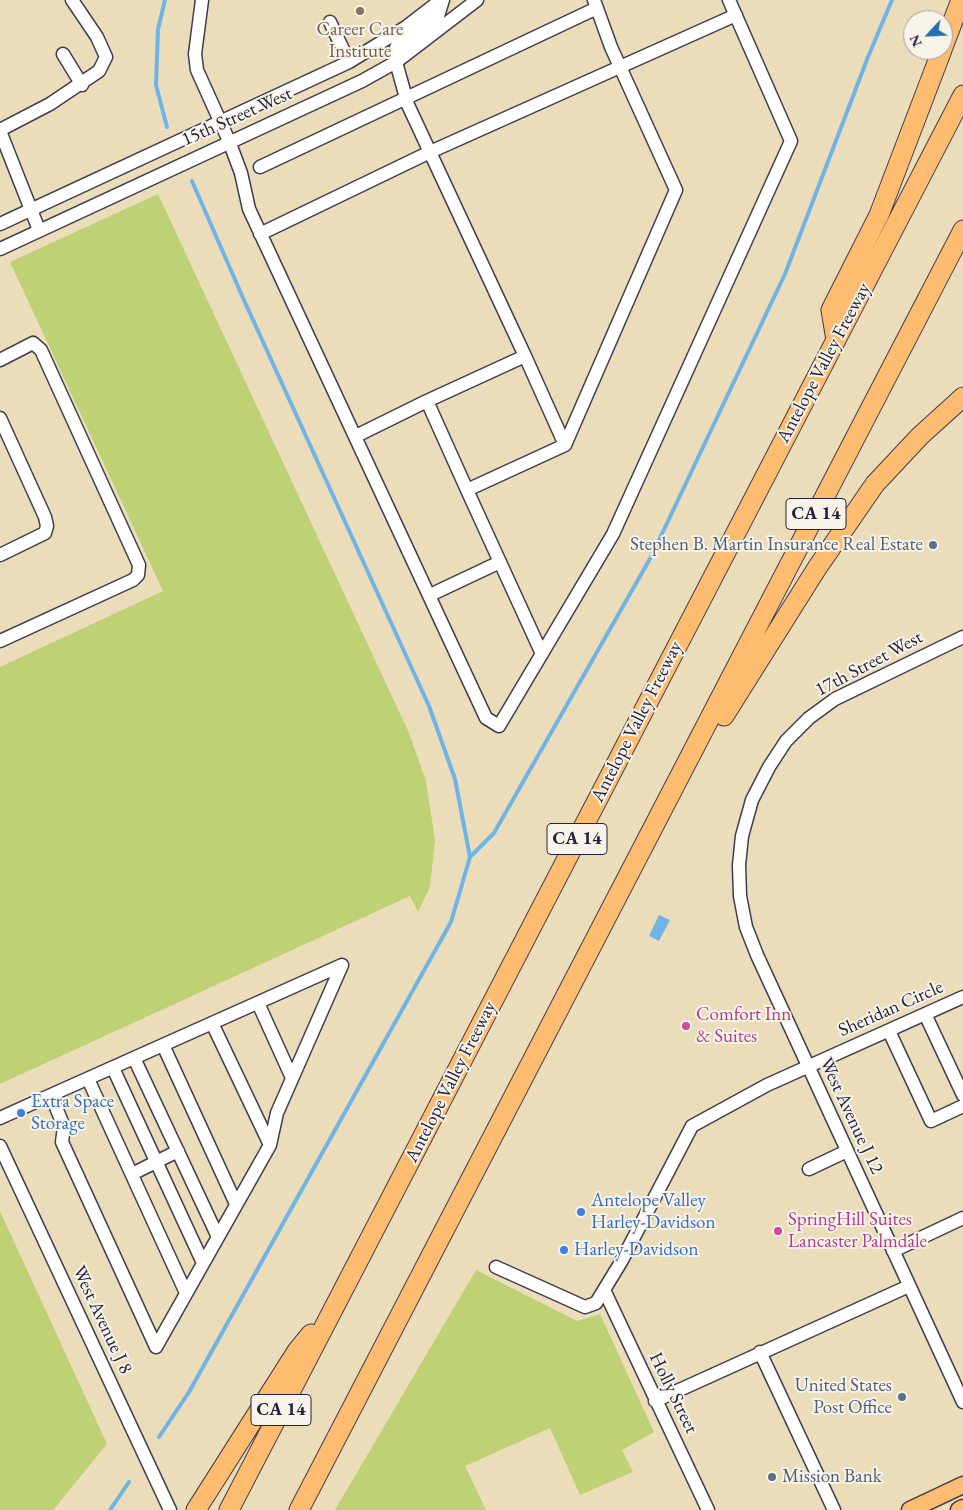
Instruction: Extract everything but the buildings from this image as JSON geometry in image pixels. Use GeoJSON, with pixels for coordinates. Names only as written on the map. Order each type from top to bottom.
{"type":"FeatureCollection","features":[{"type":"Feature","properties":{"kind":"highway"},"geometry":{"type":"LineString","coordinates":[[953,20],[961,0]]}},
{"type":"Feature","properties":{"kind":"highway"},"geometry":{"type":"LineString","coordinates":[[836,340],[831,310],[879,215],[937,60]]}},
{"type":"Feature","properties":{"kind":"highway","name":"Antelope Valley Freeway"},"geometry":{"type":"LineString","coordinates":[[229,1510],[963,95]]}},
{"type":"Feature","properties":{"kind":"highway","name":"CA 14"},"geometry":{"type":"LineString","coordinates":[[299,1510],[963,230]]}},
{"type":"Feature","properties":{"kind":"highway"},"geometry":{"type":"LineString","coordinates":[[668,799],[817,568],[875,484],[920,436],[963,397]]}},
{"type":"Feature","properties":{"kind":"highway"},"geometry":{"type":"LineString","coordinates":[[200,1505],[297,1351],[332,1311]]}},
{"type":"Feature","properties":{"kind":"main road"},"geometry":{"type":"LineString","coordinates":[[910,1510],[963,1485]]}},
{"type":"Feature","properties":{"kind":"main road"},"geometry":{"type":"LineString","coordinates":[[959,1510],[963,1508]]}},
{"type":"Feature","properties":{"kind":"street"},"geometry":{"type":"LineString","coordinates":[[39,230],[0,130],[82,85],[99,71],[106,57],[97,37],[72,0]]}},
{"type":"Feature","properties":{"kind":"street"},"geometry":{"type":"LineString","coordinates":[[202,0],[195,54],[196,70],[222,120],[230,140],[241,174],[249,209],[486,718],[498,726],[613,534],[791,141],[729,0]]}},
{"type":"Feature","properties":{"kind":"street"},"geometry":{"type":"LineString","coordinates":[[442,0],[438,16],[396,46],[396,62],[406,98],[565,445]]}},
{"type":"Feature","properties":{"kind":"street","name":"15th Street West"},"geometry":{"type":"LineString","coordinates":[[0,224],[349,62],[406,27],[442,0]]}},
{"type":"Feature","properties":{"kind":"street","name":"15th Street West"},"geometry":{"type":"LineString","coordinates":[[0,249],[230,140],[362,81],[396,62],[477,0]]}},
{"type":"Feature","properties":{"kind":"street"},"geometry":{"type":"LineString","coordinates":[[260,167],[406,98],[596,4],[620,66],[676,190],[565,445],[467,490]]}},
{"type":"Feature","properties":{"kind":"street"},"geometry":{"type":"LineString","coordinates":[[260,234],[430,152],[736,15]]}},
{"type":"Feature","properties":{"kind":"street"},"geometry":{"type":"LineString","coordinates":[[330,22],[349,62]]}},
{"type":"Feature","properties":{"kind":"street"},"geometry":{"type":"LineString","coordinates":[[63,54],[82,85]]}},
{"type":"Feature","properties":{"kind":"street"},"geometry":{"type":"LineString","coordinates":[[0,360],[33,343],[41,350],[139,566],[138,575],[133,580],[0,641]]}},
{"type":"Feature","properties":{"kind":"street"},"geometry":{"type":"LineString","coordinates":[[356,436],[525,356]]}},
{"type":"Feature","properties":{"kind":"street"},"geometry":{"type":"LineString","coordinates":[[427,401],[542,654]]}},
{"type":"Feature","properties":{"kind":"street"},"geometry":{"type":"LineString","coordinates":[[0,418],[45,517],[47,526],[45,533],[0,556]]}},
{"type":"Feature","properties":{"kind":"street"},"geometry":{"type":"LineString","coordinates":[[430,595],[500,562]]}},
{"type":"Feature","properties":{"kind":"street","name":"17th Street West"},"geometry":{"type":"LineString","coordinates":[[742,836],[752,800],[769,767],[786,741],[809,718],[835,699],[857,687],[963,637]]}},
{"type":"Feature","properties":{"kind":"street","name":"West Avenue J 12"},"geometry":{"type":"LineString","coordinates":[[742,836],[738,865],[740,896],[746,927],[808,1067],[963,1402]]}},
{"type":"Feature","properties":{"kind":"street"},"geometry":{"type":"LineString","coordinates":[[0,1118],[51,1095],[113,1068],[163,1045],[212,1024],[342,965],[277,1113],[270,1145],[156,1346],[62,1142],[64,1127],[51,1095]]}},
{"type":"Feature","properties":{"kind":"street","name":"Sheridan Circle"},"geometry":{"type":"LineString","coordinates":[[605,1292],[692,1126],[703,1118],[767,1085],[963,997]]}},
{"type":"Feature","properties":{"kind":"street"},"geometry":{"type":"LineString","coordinates":[[258,1003],[292,1078]]}},
{"type":"Feature","properties":{"kind":"street"},"geometry":{"type":"LineString","coordinates":[[926,1014],[963,1095]]}},
{"type":"Feature","properties":{"kind":"street"},"geometry":{"type":"LineString","coordinates":[[212,1024],[270,1145]]}},
{"type":"Feature","properties":{"kind":"street"},"geometry":{"type":"LineString","coordinates":[[888,1031],[931,1122],[963,1106]]}},
{"type":"Feature","properties":{"kind":"street"},"geometry":{"type":"LineString","coordinates":[[163,1045],[236,1204]]}},
{"type":"Feature","properties":{"kind":"street"},"geometry":{"type":"LineString","coordinates":[[134,1058],[218,1237]]}},
{"type":"Feature","properties":{"kind":"street"},"geometry":{"type":"LineString","coordinates":[[113,1068],[203,1263]]}},
{"type":"Feature","properties":{"kind":"street"},"geometry":{"type":"LineString","coordinates":[[88,1079],[186,1293]]}},
{"type":"Feature","properties":{"kind":"street","name":"West Avenue J 8"},"geometry":{"type":"LineString","coordinates":[[0,1146],[170,1510]]}},
{"type":"Feature","properties":{"kind":"street"},"geometry":{"type":"LineString","coordinates":[[132,1174],[178,1152]]}},
{"type":"Feature","properties":{"kind":"street"},"geometry":{"type":"LineString","coordinates":[[809,1169],[847,1152]]}},
{"type":"Feature","properties":{"kind":"street"},"geometry":{"type":"LineString","coordinates":[[893,1251],[963,1218]]}},
{"type":"Feature","properties":{"kind":"street"},"geometry":{"type":"LineString","coordinates":[[496,1267],[585,1307],[596,1303],[605,1292]]}},
{"type":"Feature","properties":{"kind":"street"},"geometry":{"type":"LineString","coordinates":[[655,1401],[909,1286]]}},
{"type":"Feature","properties":{"kind":"street","name":"Holly Street"},"geometry":{"type":"LineString","coordinates":[[605,1292],[708,1510]]}},
{"type":"Feature","properties":{"kind":"street"},"geometry":{"type":"LineString","coordinates":[[760,1352],[834,1510]]}},
{"type":"Feature","properties":{"kind":"green space"},"geometry":{"type":"Polygon","coordinates":[[[158,194],[409,733],[426,781],[435,840],[430,887],[418,912],[410,896],[0,1084],[0,667],[163,591],[10,262],[158,194]]]}},
{"type":"Feature","properties":{"kind":"green space"},"geometry":{"type":"Polygon","coordinates":[[[0,1211],[107,1444],[53,1510],[0,1510],[0,1211]]]}},
{"type":"Feature","properties":{"kind":"green space"},"geometry":{"type":"Polygon","coordinates":[[[476,1270],[577,1321],[600,1314],[654,1432],[622,1450],[633,1472],[580,1495],[550,1428],[465,1466],[486,1510],[335,1510],[476,1270]]]}},
{"type":"Feature","properties":{"kind":"water"},"geometry":{"type":"Polygon","coordinates":[[[659,915],[670,920],[659,941],[649,936],[659,915]]]}},
{"type":"Feature","properties":{"kind":"waterway"},"geometry":{"type":"LineString","coordinates":[[165,0],[158,29],[156,85],[167,127]]}},
{"type":"Feature","properties":{"kind":"waterway"},"geometry":{"type":"LineString","coordinates":[[470,857],[494,833],[651,557],[785,274],[868,57],[892,0]]}},
{"type":"Feature","properties":{"kind":"waterway"},"geometry":{"type":"LineString","coordinates":[[159,1437],[189,1392],[451,922],[470,857],[455,779],[429,706],[243,298],[192,181]]}},
{"type":"Feature","properties":{"kind":"waterway"},"geometry":{"type":"LineString","coordinates":[[110,1510],[129,1482]]}},
{"type":"Feature","properties":{"kind":"place","name":"Career Care Institute"},"geometry":{"type":"Point","coordinates":[360,11]}},
{"type":"Feature","properties":{"kind":"place","name":"Stephen B. Martin Insurance Real Estate"},"geometry":{"type":"Point","coordinates":[933,545]}},
{"type":"Feature","properties":{"kind":"place","name":"Comfort Inn & Suites"},"geometry":{"type":"Point","coordinates":[686,1026]}},
{"type":"Feature","properties":{"kind":"place","name":"Extra Space Storage"},"geometry":{"type":"Point","coordinates":[21,1113]}},
{"type":"Feature","properties":{"kind":"place","name":"Antelope Valley Harley-Davidson"},"geometry":{"type":"Point","coordinates":[581,1212]}},
{"type":"Feature","properties":{"kind":"place","name":"SpringHill Suites Lancaster Palmdale"},"geometry":{"type":"Point","coordinates":[778,1231]}},
{"type":"Feature","properties":{"kind":"place","name":"Harley-Davidson"},"geometry":{"type":"Point","coordinates":[564,1250]}},
{"type":"Feature","properties":{"kind":"place","name":"United States Post Office"},"geometry":{"type":"Point","coordinates":[902,1397]}},
{"type":"Feature","properties":{"kind":"place","name":"Mission Bank"},"geometry":{"type":"Point","coordinates":[772,1477]}}]}
